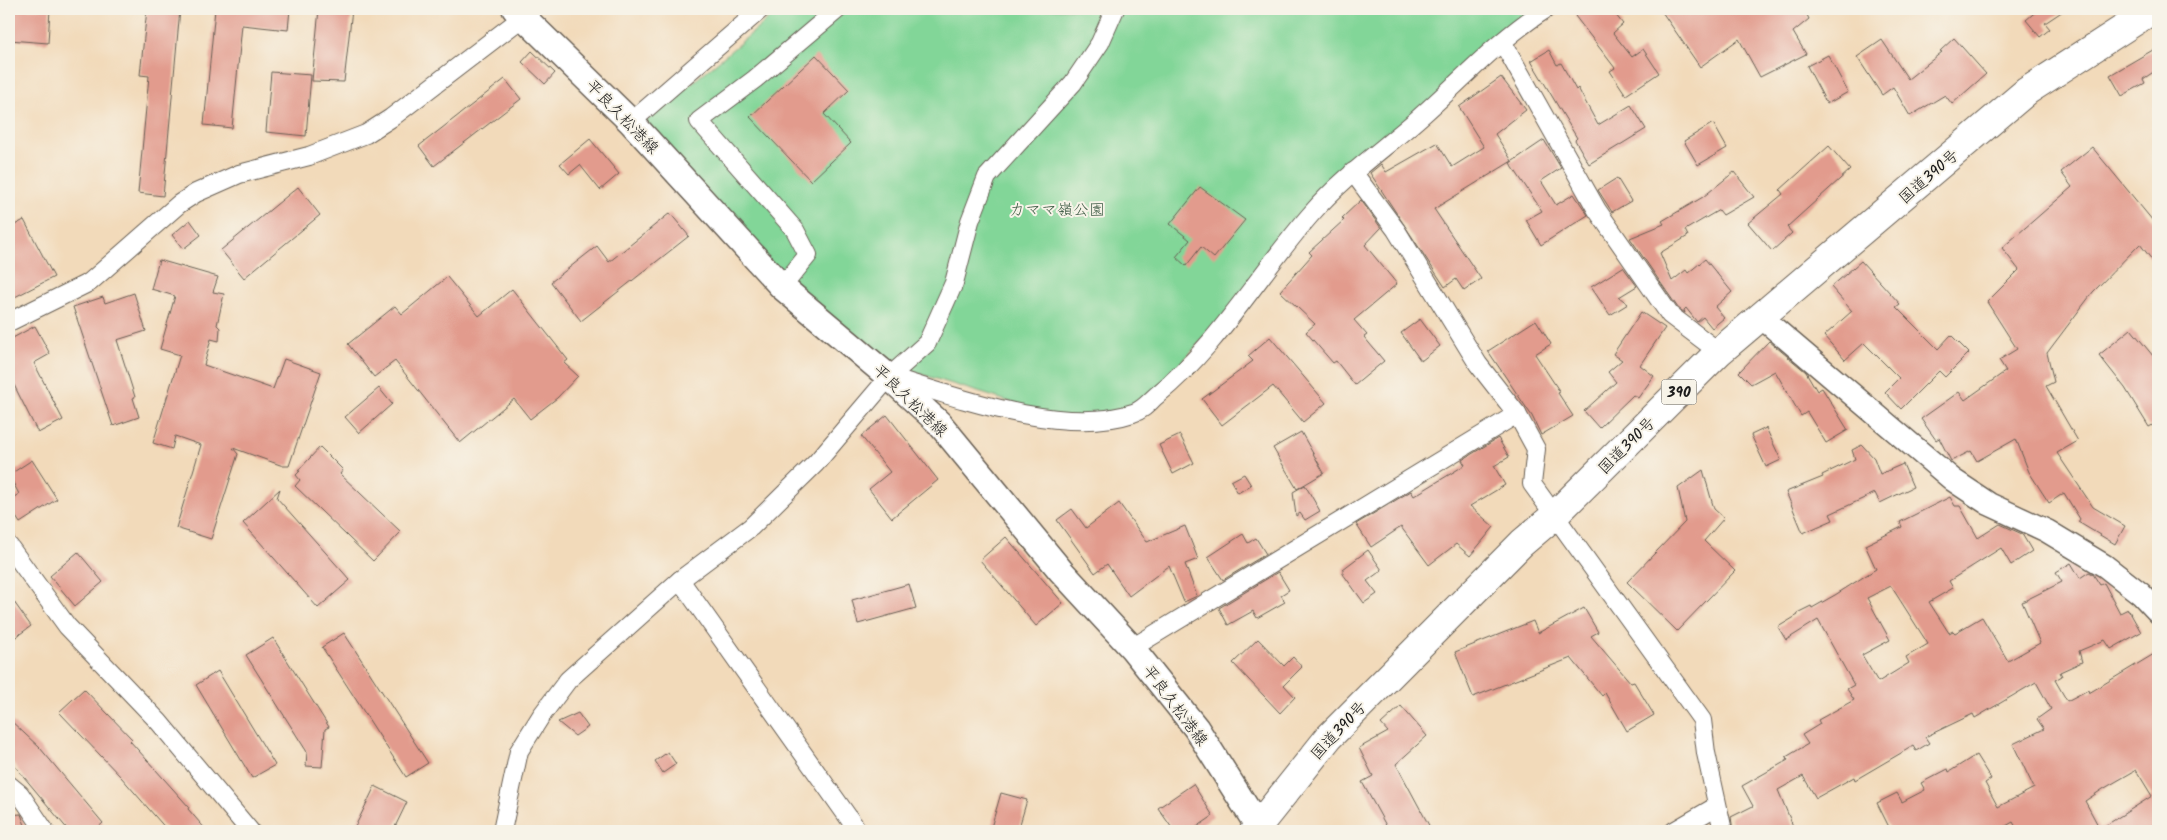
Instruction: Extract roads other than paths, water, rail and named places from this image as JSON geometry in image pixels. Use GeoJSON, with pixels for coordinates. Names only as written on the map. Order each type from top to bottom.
{"type":"FeatureCollection","features":[{"type":"Feature","properties":{"kind":"highway","name":"国道390号"},"geometry":{"type":"LineString","coordinates":[[1258,829],[1329,737],[1522,543],[1555,515],[1719,352],[2028,91],[2154,9]]}},
{"type":"Feature","properties":{"kind":"main road","name":"平良久松港線"},"geometry":{"type":"LineString","coordinates":[[519,13],[631,122],[782,287],[889,377],[939,423],[1061,571],[1132,648],[1196,728],[1258,829]]}},
{"type":"Feature","properties":{"kind":"street"},"geometry":{"type":"LineString","coordinates":[[631,122],[761,9]]}},
{"type":"Feature","properties":{"kind":"street"},"geometry":{"type":"LineString","coordinates":[[782,287],[808,254],[796,230],[699,121],[755,79],[838,9]]}},
{"type":"Feature","properties":{"kind":"street"},"geometry":{"type":"LineString","coordinates":[[502,831],[519,751],[541,716],[568,680],[680,580],[751,527],[816,463],[889,377],[927,343],[954,283],[970,221],[987,177],[1073,83],[1100,42],[1115,9]]}},
{"type":"Feature","properties":{"kind":"street"},"geometry":{"type":"LineString","coordinates":[[889,377],[995,410],[1072,420],[1117,418],[1136,413],[1169,386],[1212,339],[1312,213],[1353,172],[1419,118],[1503,43],[1546,9]]}},
{"type":"Feature","properties":{"kind":"street"},"geometry":{"type":"LineString","coordinates":[[9,322],[90,282],[179,204],[196,193],[239,174],[309,156],[366,134],[391,118],[519,13]]}},
{"type":"Feature","properties":{"kind":"street"},"geometry":{"type":"LineString","coordinates":[[1503,43],[1597,210],[1670,315],[1719,352]]}},
{"type":"Feature","properties":{"kind":"street"},"geometry":{"type":"LineString","coordinates":[[1353,172],[1396,230],[1478,364],[1516,414],[1536,449],[1532,484],[1702,720],[1706,754],[1723,831]]}},
{"type":"Feature","properties":{"kind":"street"},"geometry":{"type":"LineString","coordinates":[[1761,317],[1953,480],[1989,504],[2047,531],[2105,566],[2141,594],[2158,612]]}},
{"type":"Feature","properties":{"kind":"street"},"geometry":{"type":"LineString","coordinates":[[1132,648],[1516,414]]}},
{"type":"Feature","properties":{"kind":"street"},"geometry":{"type":"LineString","coordinates":[[9,546],[67,626],[159,722],[250,831]]}},
{"type":"Feature","properties":{"kind":"street"},"geometry":{"type":"LineString","coordinates":[[680,580],[858,831]]}},
{"type":"Feature","properties":{"kind":"street"},"geometry":{"type":"LineString","coordinates":[[9,785],[20,794],[45,831]]}},
{"type":"Feature","properties":{"kind":"street"},"geometry":{"type":"LineString","coordinates":[[1674,831],[1717,806]]}},
{"type":"Feature","properties":{"kind":"park label","name":"カママ嶺公園"},"geometry":{"type":"Point","coordinates":[1057,209]}}]}
